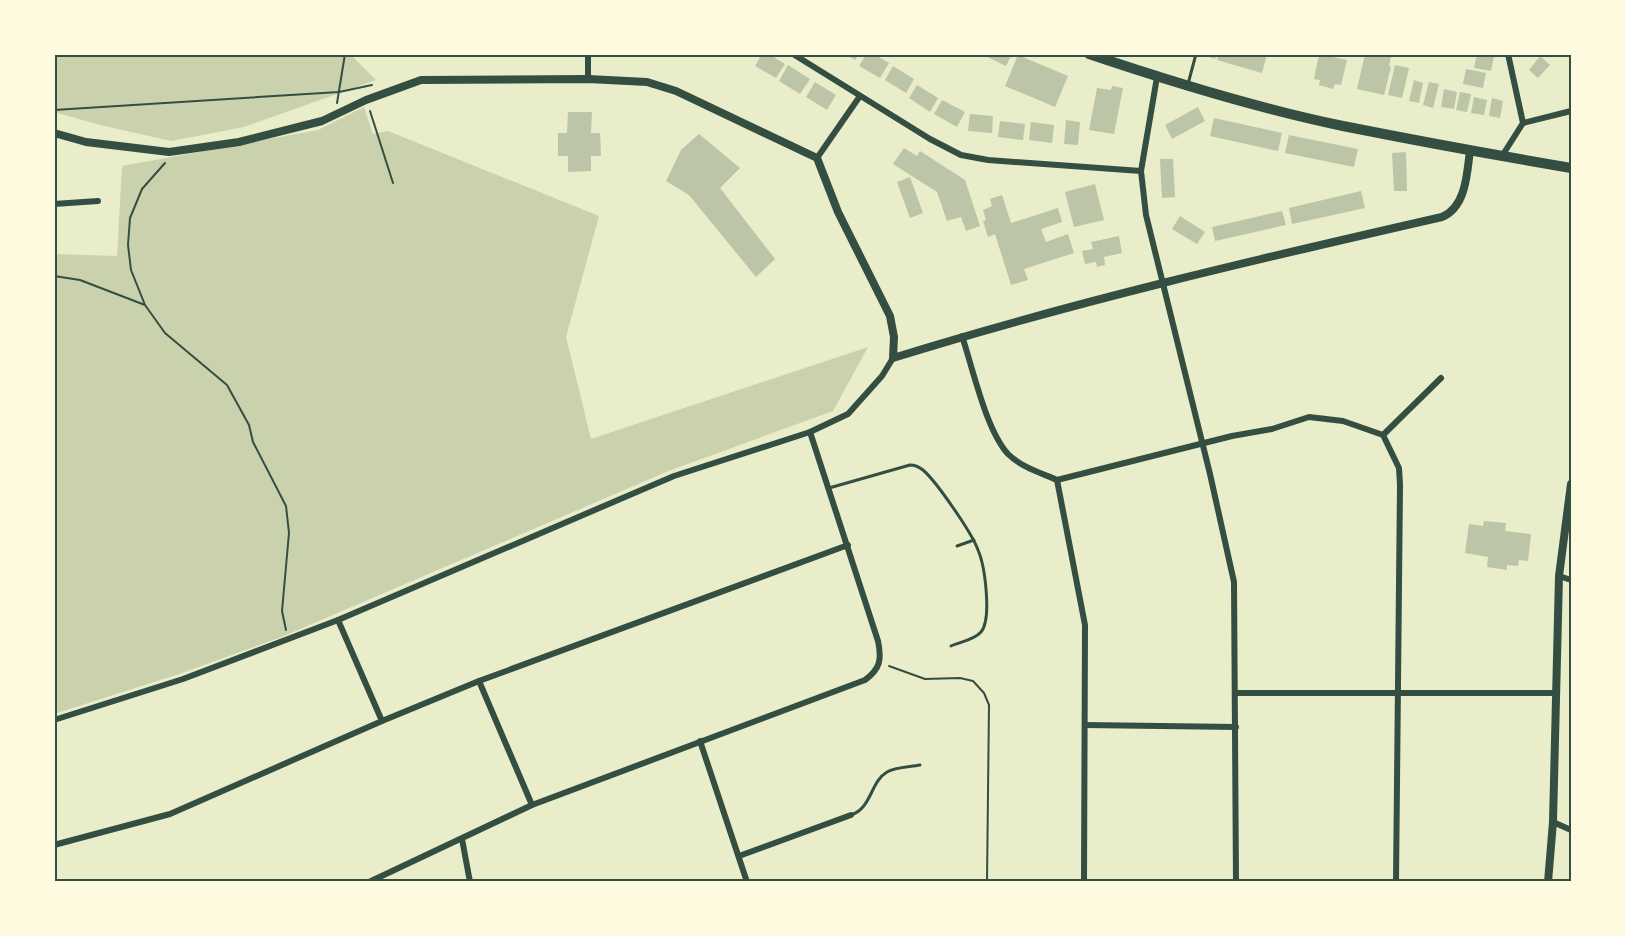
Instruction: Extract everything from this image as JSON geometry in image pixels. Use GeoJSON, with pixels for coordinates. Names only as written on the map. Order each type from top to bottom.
{"type":"FeatureCollection","features":[{"type":"Feature","properties":{"kind":"main road"},"geometry":{"type":"LineString","coordinates":[[1089,54],[1187,86],[1342,126],[1571,168]]}},
{"type":"Feature","properties":{"kind":"street"},"geometry":{"type":"LineString","coordinates":[[588,54],[588,79]]}},
{"type":"Feature","properties":{"kind":"street"},"geometry":{"type":"LineString","coordinates":[[794,54],[961,155],[988,160],[1141,171]]}},
{"type":"Feature","properties":{"kind":"street"},"geometry":{"type":"LineString","coordinates":[[1508,54],[1523,123]]}},
{"type":"Feature","properties":{"kind":"street"},"geometry":{"type":"LineString","coordinates":[[1157,77],[1141,171],[1148,224],[1210,474],[1234,582],[1236,882]]}},
{"type":"Feature","properties":{"kind":"street"},"geometry":{"type":"LineString","coordinates":[[54,133],[95,143],[169,152],[239,142],[322,121],[366,100],[421,80],[588,79],[647,82],[676,91],[817,158],[838,212],[890,316],[894,337],[893,358],[882,376],[848,414],[810,432],[674,476],[338,620],[183,679],[54,720]]}},
{"type":"Feature","properties":{"kind":"street"},"geometry":{"type":"LineString","coordinates":[[817,158],[860,96]]}},
{"type":"Feature","properties":{"kind":"street"},"geometry":{"type":"LineString","coordinates":[[1502,156],[1523,123],[1571,111]]}},
{"type":"Feature","properties":{"kind":"street"},"geometry":{"type":"LineString","coordinates":[[893,358],[962,336],[1163,284],[1442,217],[1450,214],[1463,193],[1470,150]]}},
{"type":"Feature","properties":{"kind":"street"},"geometry":{"type":"LineString","coordinates":[[54,204],[98,201]]}},
{"type":"Feature","properties":{"kind":"street"},"geometry":{"type":"LineString","coordinates":[[962,336],[994,434],[1009,455],[1029,468],[1058,480],[1272,429],[1309,417],[1343,422],[1383,435],[1399,468],[1396,882]]}},
{"type":"Feature","properties":{"kind":"street"},"geometry":{"type":"LineString","coordinates":[[1383,435],[1441,378]]}},
{"type":"Feature","properties":{"kind":"street"},"geometry":{"type":"LineString","coordinates":[[369,882],[532,805],[865,680],[875,672],[880,663],[878,641],[810,432]]}},
{"type":"Feature","properties":{"kind":"street"},"geometry":{"type":"LineString","coordinates":[[1058,480],[1085,625],[1084,882]]}},
{"type":"Feature","properties":{"kind":"street"},"geometry":{"type":"LineString","coordinates":[[1548,882],[1557,693],[1559,576],[1571,488]]}},
{"type":"Feature","properties":{"kind":"street"},"geometry":{"type":"LineString","coordinates":[[54,845],[170,814],[479,681],[848,545]]}},
{"type":"Feature","properties":{"kind":"street"},"geometry":{"type":"LineString","coordinates":[[1559,576],[1571,580]]}},
{"type":"Feature","properties":{"kind":"street"},"geometry":{"type":"LineString","coordinates":[[338,620],[382,721]]}},
{"type":"Feature","properties":{"kind":"street"},"geometry":{"type":"LineString","coordinates":[[479,681],[532,805]]}},
{"type":"Feature","properties":{"kind":"street"},"geometry":{"type":"LineString","coordinates":[[1236,693],[1557,693]]}},
{"type":"Feature","properties":{"kind":"street"},"geometry":{"type":"LineString","coordinates":[[1085,725],[1236,727]]}},
{"type":"Feature","properties":{"kind":"street"},"geometry":{"type":"LineString","coordinates":[[700,741],[747,882]]}},
{"type":"Feature","properties":{"kind":"street"},"geometry":{"type":"LineString","coordinates":[[739,856],[851,815]]}},
{"type":"Feature","properties":{"kind":"street"},"geometry":{"type":"LineString","coordinates":[[1552,822],[1571,830]]}},
{"type":"Feature","properties":{"kind":"street"},"geometry":{"type":"LineString","coordinates":[[462,839],[470,882]]}},
{"type":"Feature","properties":{"kind":"lane"},"geometry":{"type":"LineString","coordinates":[[1187,86],[1197,54]]}},
{"type":"Feature","properties":{"kind":"lane"},"geometry":{"type":"LineString","coordinates":[[829,488],[903,466],[916,465],[928,474],[974,540],[980,553],[984,574],[984,623],[980,633],[951,646]]}},
{"type":"Feature","properties":{"kind":"lane"},"geometry":{"type":"LineString","coordinates":[[957,546],[974,540]]}},
{"type":"Feature","properties":{"kind":"lane"},"geometry":{"type":"LineString","coordinates":[[851,815],[859,813],[868,802],[877,783],[888,771],[920,765]]}},
{"type":"Feature","properties":{"kind":"path"},"geometry":{"type":"LineString","coordinates":[[335,115],[345,54]]}},
{"type":"Feature","properties":{"kind":"path"},"geometry":{"type":"LineString","coordinates":[[54,110],[339,92],[377,84],[392,91]]}},
{"type":"Feature","properties":{"kind":"path"},"geometry":{"type":"LineString","coordinates":[[366,100],[393,183]]}},
{"type":"Feature","properties":{"kind":"path"},"geometry":{"type":"LineString","coordinates":[[169,152],[166,162],[142,189],[130,218],[128,245],[131,270],[145,305],[165,333],[227,385],[249,425],[253,442],[286,506],[289,533],[282,611],[289,638]]}},
{"type":"Feature","properties":{"kind":"path"},"geometry":{"type":"LineString","coordinates":[[54,276],[80,280],[145,305]]}},
{"type":"Feature","properties":{"kind":"path"},"geometry":{"type":"LineString","coordinates":[[880,663],[926,679],[960,678],[973,681],[984,693],[989,705],[987,882]]}},
{"type":"Feature","properties":{"kind":"green space"},"geometry":{"type":"Polygon","coordinates":[[[54,54],[350,54],[376,80],[244,127],[171,141],[54,112],[54,54]]]}},
{"type":"Feature","properties":{"kind":"green space"},"geometry":{"type":"Polygon","coordinates":[[[364,107],[373,134],[388,131],[599,216],[566,337],[591,439],[868,347],[833,411],[671,470],[284,636],[182,673],[54,714],[54,254],[117,256],[122,166],[318,130],[364,107]]]}},
{"type":"Feature","properties":{"kind":"building"},"geometry":{"type":"Polygon","coordinates":[[[762,54],[769,54],[785,64],[776,78],[755,66],[762,54]]]}},
{"type":"Feature","properties":{"kind":"building"},"geometry":{"type":"Polygon","coordinates":[[[845,54],[859,54],[855,60],[845,54]]]}},
{"type":"Feature","properties":{"kind":"building"},"geometry":{"type":"Polygon","coordinates":[[[866,54],[874,54],[889,63],[880,78],[859,66],[866,54]]]}},
{"type":"Feature","properties":{"kind":"building"},"geometry":{"type":"Polygon","coordinates":[[[981,54],[1012,54],[1006,66],[981,54]]]}},
{"type":"Feature","properties":{"kind":"building"},"geometry":{"type":"Polygon","coordinates":[[[1201,54],[1217,54],[1215,59],[1201,54]]]}},
{"type":"Feature","properties":{"kind":"building"},"geometry":{"type":"Polygon","coordinates":[[[1219,54],[1267,54],[1262,73],[1217,60],[1219,54]]]}},
{"type":"Feature","properties":{"kind":"building"},"geometry":{"type":"Polygon","coordinates":[[[1319,54],[1347,60],[1341,85],[1335,84],[1333,89],[1319,85],[1320,80],[1314,79],[1319,54]]]}},
{"type":"Feature","properties":{"kind":"building"},"geometry":{"type":"Polygon","coordinates":[[[1365,54],[1391,57],[1389,66],[1391,67],[1384,95],[1357,89],[1365,54]]]}},
{"type":"Feature","properties":{"kind":"building"},"geometry":{"type":"Polygon","coordinates":[[[1477,54],[1494,56],[1491,71],[1474,68],[1477,54]]]}},
{"type":"Feature","properties":{"kind":"building"},"geometry":{"type":"Polygon","coordinates":[[[1018,55],[1068,76],[1055,107],[1005,86],[1018,55]]]}},
{"type":"Feature","properties":{"kind":"building"},"geometry":{"type":"Polygon","coordinates":[[[1540,56],[1550,65],[1538,78],[1529,70],[1540,56]]]}},
{"type":"Feature","properties":{"kind":"building"},"geometry":{"type":"Polygon","coordinates":[[[788,65],[810,79],[800,94],[779,81],[788,65]]]}},
{"type":"Feature","properties":{"kind":"building"},"geometry":{"type":"Polygon","coordinates":[[[1395,65],[1409,68],[1402,98],[1388,95],[1395,65]]]}},
{"type":"Feature","properties":{"kind":"building"},"geometry":{"type":"Polygon","coordinates":[[[893,66],[914,79],[906,93],[885,80],[893,66]]]}},
{"type":"Feature","properties":{"kind":"building"},"geometry":{"type":"Polygon","coordinates":[[[1466,69],[1486,73],[1483,88],[1463,84],[1466,69]]]}},
{"type":"Feature","properties":{"kind":"building"},"geometry":{"type":"Polygon","coordinates":[[[1414,80],[1423,83],[1419,103],[1409,101],[1414,80]]]}},
{"type":"Feature","properties":{"kind":"building"},"geometry":{"type":"Polygon","coordinates":[[[815,82],[836,95],[827,110],[806,97],[815,82]]]}},
{"type":"Feature","properties":{"kind":"building"},"geometry":{"type":"Polygon","coordinates":[[[1429,82],[1439,84],[1433,108],[1423,105],[1429,82]]]}},
{"type":"Feature","properties":{"kind":"building"},"geometry":{"type":"Polygon","coordinates":[[[917,85],[938,98],[930,112],[909,98],[917,85]]]}},
{"type":"Feature","properties":{"kind":"building"},"geometry":{"type":"Polygon","coordinates":[[[1112,86],[1123,88],[1114,134],[1089,130],[1097,88],[1111,90],[1112,86]]]}},
{"type":"Feature","properties":{"kind":"building"},"geometry":{"type":"Polygon","coordinates":[[[1444,89],[1457,92],[1454,109],[1441,107],[1444,89]]]}},
{"type":"Feature","properties":{"kind":"building"},"geometry":{"type":"Polygon","coordinates":[[[1460,92],[1471,94],[1467,112],[1456,110],[1460,92]]]}},
{"type":"Feature","properties":{"kind":"building"},"geometry":{"type":"Polygon","coordinates":[[[1474,97],[1487,100],[1484,115],[1471,113],[1474,97]]]}},
{"type":"Feature","properties":{"kind":"building"},"geometry":{"type":"Polygon","coordinates":[[[1492,98],[1503,101],[1500,118],[1489,116],[1492,98]]]}},
{"type":"Feature","properties":{"kind":"building"},"geometry":{"type":"Polygon","coordinates":[[[942,100],[965,112],[957,127],[934,114],[942,100]]]}},
{"type":"Feature","properties":{"kind":"building"},"geometry":{"type":"Polygon","coordinates":[[[1198,107],[1205,121],[1172,139],[1165,125],[1198,107]]]}},
{"type":"Feature","properties":{"kind":"building"},"geometry":{"type":"Polygon","coordinates":[[[568,112],[592,112],[591,133],[600,133],[601,156],[591,156],[591,171],[568,172],[568,156],[558,156],[558,133],[567,133],[568,112]]]}},
{"type":"Feature","properties":{"kind":"building"},"geometry":{"type":"Polygon","coordinates":[[[970,114],[993,116],[992,133],[968,131],[970,114]]]}},
{"type":"Feature","properties":{"kind":"building"},"geometry":{"type":"Polygon","coordinates":[[[1214,118],[1282,133],[1278,151],[1210,136],[1214,118]]]}},
{"type":"Feature","properties":{"kind":"building"},"geometry":{"type":"Polygon","coordinates":[[[1066,120],[1080,122],[1078,145],[1064,144],[1066,120]]]}},
{"type":"Feature","properties":{"kind":"building"},"geometry":{"type":"Polygon","coordinates":[[[1000,121],[1025,124],[1023,140],[998,137],[1000,121]]]}},
{"type":"Feature","properties":{"kind":"building"},"geometry":{"type":"Polygon","coordinates":[[[1031,122],[1054,125],[1052,143],[1029,140],[1031,122]]]}},
{"type":"Feature","properties":{"kind":"building"},"geometry":{"type":"Polygon","coordinates":[[[699,134],[740,168],[720,188],[775,259],[756,277],[689,195],[666,181],[681,150],[699,134]]]}},
{"type":"Feature","properties":{"kind":"building"},"geometry":{"type":"Polygon","coordinates":[[[1289,135],[1358,149],[1354,167],[1285,153],[1289,135]]]}},
{"type":"Feature","properties":{"kind":"building"},"geometry":{"type":"Polygon","coordinates":[[[904,148],[917,156],[920,151],[965,180],[980,226],[966,231],[961,217],[947,221],[937,192],[893,164],[904,148]]]}},
{"type":"Feature","properties":{"kind":"building"},"geometry":{"type":"Polygon","coordinates":[[[1406,152],[1407,191],[1394,191],[1392,153],[1406,152]]]}},
{"type":"Feature","properties":{"kind":"building"},"geometry":{"type":"Polygon","coordinates":[[[1160,159],[1173,159],[1175,197],[1162,198],[1160,159]]]}},
{"type":"Feature","properties":{"kind":"building"},"geometry":{"type":"Polygon","coordinates":[[[910,177],[923,213],[910,218],[897,182],[910,177]]]}},
{"type":"Feature","properties":{"kind":"building"},"geometry":{"type":"Polygon","coordinates":[[[1095,184],[1104,220],[1074,227],[1065,192],[1095,184]]]}},
{"type":"Feature","properties":{"kind":"building"},"geometry":{"type":"Polygon","coordinates":[[[1361,191],[1365,208],[1292,224],[1289,208],[1361,191]]]}},
{"type":"Feature","properties":{"kind":"building"},"geometry":{"type":"Polygon","coordinates":[[[1002,195],[1011,223],[1058,208],[1062,222],[1041,229],[1046,242],[1068,234],[1074,253],[1024,269],[1028,280],[1011,285],[995,234],[988,237],[983,221],[986,220],[983,210],[992,206],[990,199],[1002,195]]]}},
{"type":"Feature","properties":{"kind":"building"},"geometry":{"type":"Polygon","coordinates":[[[1282,211],[1286,225],[1215,241],[1212,227],[1282,211]]]}},
{"type":"Feature","properties":{"kind":"building"},"geometry":{"type":"Polygon","coordinates":[[[1180,216],[1205,232],[1197,244],[1172,229],[1180,216]]]}},
{"type":"Feature","properties":{"kind":"building"},"geometry":{"type":"Polygon","coordinates":[[[1119,236],[1122,253],[1104,257],[1105,265],[1097,267],[1096,262],[1085,264],[1082,251],[1093,249],[1091,242],[1119,236]]]}},
{"type":"Feature","properties":{"kind":"building"},"geometry":{"type":"Polygon","coordinates":[[[1484,521],[1506,523],[1505,531],[1531,534],[1528,561],[1519,560],[1518,566],[1507,565],[1507,570],[1487,567],[1488,557],[1465,553],[1469,524],[1483,526],[1484,521]]]}}]}
